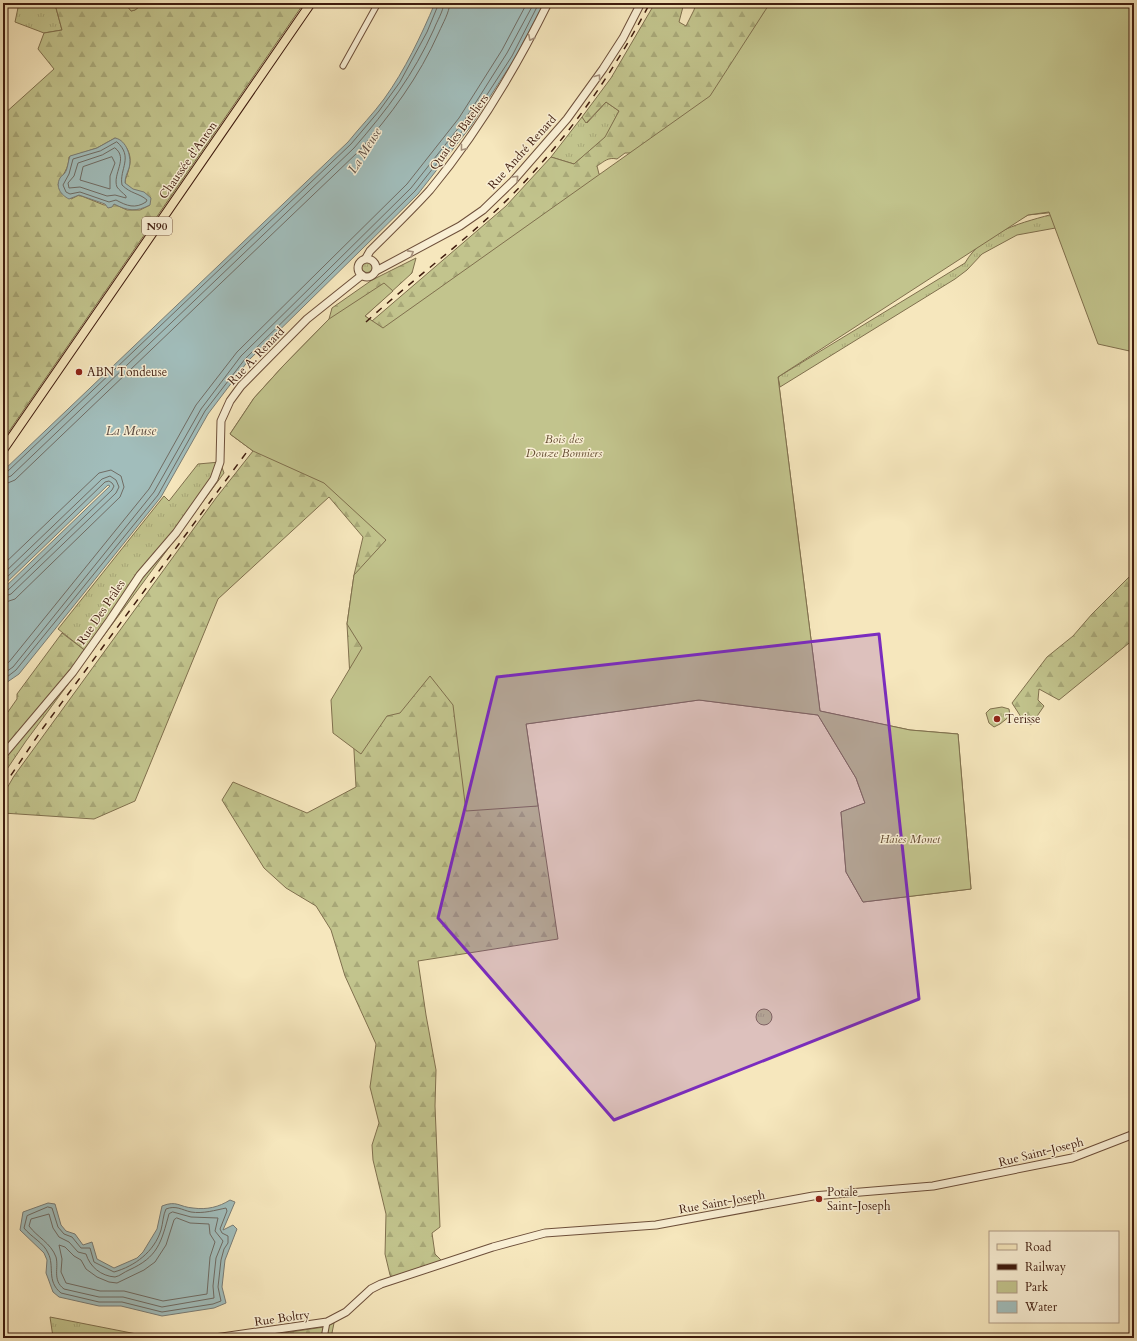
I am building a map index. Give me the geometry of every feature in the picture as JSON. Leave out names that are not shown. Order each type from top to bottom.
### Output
[{"type":"main road","name":"Chaussée d'Anton","points":[[3,450],[311,3]]},
{"type":"street","points":[[343,66],[378,3]]},
{"type":"street","name":"Quai des Bateliers","points":[[366,258],[370,250],[429,191],[465,146],[519,61],[548,3]]},
{"type":"street","name":"Rue André Renard","points":[[376,271],[460,226],[483,210],[513,181],[541,151],[576,107],[623,38],[641,3]]},
{"type":"street","points":[[366,258],[375,262],[376,271],[373,276],[362,276],[359,272],[359,264],[366,258]]},
{"type":"street","name":"Rue A. Renard","points":[[214,479],[220,462],[221,421],[241,386],[307,319],[362,276]]},
{"type":"street","name":"Rue Des Prâles","points":[[3,755],[73,672],[140,574],[176,532],[214,479]]},
{"type":"street","name":"Rue Saint-Joseph","points":[[327,1322],[346,1312],[371,1289],[381,1284],[516,1239],[545,1233],[656,1225],[813,1196],[933,1186],[1072,1158],[1134,1134]]},
{"type":"street","points":[[324,1338],[327,1322]]},
{"type":"street","name":"Rue Boltry","points":[[215,1338],[327,1322]]},
{"type":"highlighted area","points":[[879,634],[919,999],[614,1120],[438,918],[497,677]]},
{"type":"green space","points":[[19,3],[58,3],[56,8],[62,30],[44,33],[15,22]]},
{"type":"green space","points":[[58,3],[125,3],[131,11],[135,10],[144,3],[304,3],[3,440],[3,115],[54,69],[38,49],[44,33],[62,30],[56,8]],"holes":[[[115,138],[125,146],[128,150],[130,158],[129,170],[125,179],[125,184],[150,205],[140,210],[127,210],[114,204],[104,205],[79,195],[71,199],[58,185],[67,168],[69,157],[97,148]]]},
{"type":"green space","points":[[125,3],[144,3],[135,10],[131,11]]},
{"type":"green space","name":"Bois des Douze Bonniers","points":[[655,3],[684,3],[679,22],[686,26],[696,3],[1134,3],[1057,212],[1028,215],[936,263],[778,377],[820,711],[910,730],[958,734],[971,889],[863,902],[846,872],[841,812],[865,803],[856,778],[818,715],[699,700],[526,724],[558,939],[418,961],[436,1070],[435,1106],[440,1227],[432,1233],[435,1254],[444,1263],[393,1280],[390,1275],[385,1254],[386,1214],[373,1160],[372,1145],[379,1123],[370,1087],[376,1044],[345,976],[331,930],[316,906],[286,888],[264,868],[222,800],[233,782],[307,813],[356,787],[347,624],[354,575],[363,537],[329,497],[218,599],[135,801],[94,819],[3,813],[3,795],[14,776],[216,498],[253,451],[230,434],[254,398],[329,319],[332,308],[372,280],[416,258],[412,273],[365,316],[372,321],[506,206],[551,157],[574,164],[605,137],[619,111],[606,102],[586,123],[582,117],[611,78]],"holes":[[[625,153],[630,153],[603,176],[599,174],[597,166],[607,160],[617,159]]]},
{"type":"green space","name":"Bois des Douze Bonniers","points":[[770,3],[1134,3],[1134,352],[1098,344],[1049,212],[1028,215],[778,377],[820,711],[910,730],[958,734],[971,889],[863,902],[846,872],[841,812],[865,803],[856,778],[818,715],[699,700],[526,724],[538,806],[466,811],[453,705],[430,676],[400,713],[387,716],[361,754],[333,733],[331,700],[362,648],[347,624],[354,575],[386,540],[324,483],[253,451],[230,434],[254,398],[329,319],[384,283],[393,291],[365,316],[383,328],[710,96]]},
{"type":"green space","points":[[606,102],[619,111],[606,137],[574,164],[551,157],[582,117],[587,123]]},
{"type":"green space","points":[[1057,213],[1061,227],[1017,235],[982,254],[967,270],[955,279],[780,387],[778,377],[965,263],[982,243],[993,235],[1018,224]]},
{"type":"green space","points":[[365,262],[369,262],[371,263],[371,271],[365,272],[362,269],[362,265]]},
{"type":"green space","points":[[220,462],[224,473],[26,741],[3,775],[3,764],[8,758],[5,752],[87,652],[58,629],[164,496],[169,501],[198,464]]},
{"type":"green space","points":[[1134,572],[1134,639],[1059,700],[1039,689],[1038,700],[1044,706],[1031,725],[1021,717],[1012,703],[1047,657],[1073,636],[1092,614]]},
{"type":"green space","points":[[62,633],[87,652],[5,752],[8,758],[3,763],[3,719],[17,699],[17,694]]},
{"type":"green space","name":"Terisse","points":[[1002,707],[1009,709],[1010,716],[994,727],[989,723],[986,713],[990,709]]},
{"type":"green space","points":[[764,1009],[771,1014],[772,1017],[767,1024],[764,1025],[757,1020],[756,1017],[761,1010]]},
{"type":"green space","points":[[50,1317],[157,1338],[53,1337]]},
{"type":"green space","points":[[334,1323],[331,1338],[326,1338],[328,1325]]},
{"type":"green space","points":[[324,1327],[322,1338],[249,1338]]},
{"type":"water","name":"La Meuse","points":[[435,3],[544,3],[515,58],[471,126],[418,194],[248,361],[208,414],[161,497],[19,674],[3,685],[3,589],[110,486],[108,485],[3,586],[3,471],[348,142],[380,105],[392,88],[406,65]]},
{"type":"water","points":[[115,138],[123,142],[128,150],[130,159],[125,183],[133,189],[144,192],[151,198],[150,205],[136,210],[124,208],[114,204],[112,207],[108,208],[105,204],[79,195],[69,199],[64,195],[58,185],[61,177],[66,171],[70,156],[97,148]]},
{"type":"water","points":[[230,1200],[235,1202],[223,1230],[233,1225],[237,1229],[225,1260],[222,1287],[226,1303],[214,1308],[162,1316],[121,1306],[99,1306],[59,1297],[53,1292],[46,1273],[47,1260],[44,1253],[20,1230],[23,1212],[48,1203],[55,1204],[61,1225],[66,1231],[75,1234],[83,1245],[92,1242],[97,1259],[114,1268],[137,1258],[143,1252],[157,1229],[162,1206],[167,1204],[175,1204],[198,1209],[217,1206]]},
{"type":"railway","points":[[366,322],[491,215],[529,177],[568,130],[604,81],[650,3]]},
{"type":"railway","points":[[3,787],[43,728],[249,449]]},
{"type":"place","name":"ABN Tondeuse","points":[[79,372]]},
{"type":"place","name":"Terisse","points":[[997,719]]},
{"type":"place","name":"Potale Saint-Joseph","points":[[819,1199]]},
{"type":"park label","name":"Haies Monet","points":[[910,839]]}]
